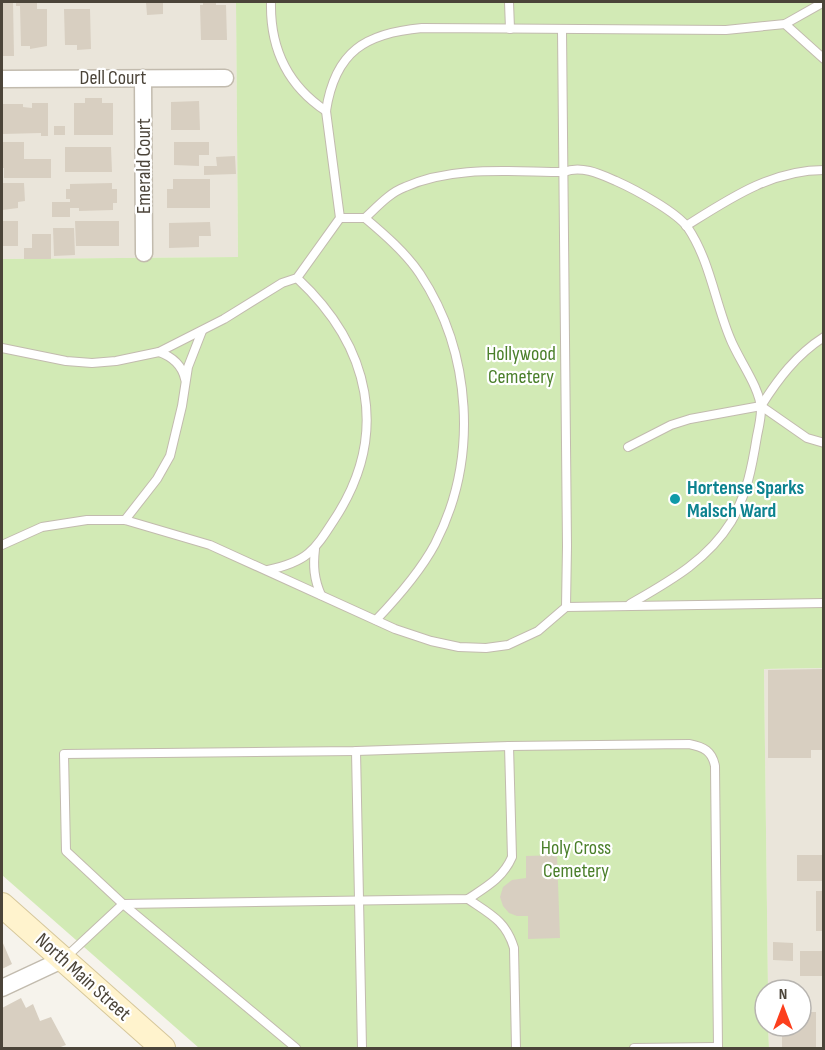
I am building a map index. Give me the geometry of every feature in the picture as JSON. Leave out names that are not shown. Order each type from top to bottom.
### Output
[{"type":"main road","name":"North Main Street","points":[[2,905],[163,1048]]},
{"type":"street","name":"Emerald Court","points":[[143,78],[144,253]]},
{"type":"street","name":"Dell Court","points":[[2,79],[225,78]]},
{"type":"street","points":[[2,987],[64,959]]},
{"type":"lane","points":[[271,2],[272,29],[285,68],[306,94],[326,111]]},
{"type":"lane","points":[[509,2],[510,29]]},
{"type":"lane","points":[[2,348],[66,361],[92,363],[116,362],[159,352],[202,331],[282,283],[297,278],[340,218],[326,111],[338,71],[357,48],[370,39],[400,30],[422,28],[726,30],[786,24],[824,2]]},
{"type":"lane","points":[[786,24],[824,59]]},
{"type":"lane","points":[[562,30],[566,607]]},
{"type":"lane","points":[[340,218],[365,218],[389,196],[404,187],[431,178],[486,172],[564,172],[582,169],[610,179],[643,195],[686,226],[701,253],[730,338],[753,384],[761,406],[807,438],[824,443]]},
{"type":"lane","points":[[686,226],[742,192],[771,178],[824,170]]},
{"type":"lane","points":[[365,218],[418,271],[440,307],[458,363],[464,415],[462,465],[446,517],[421,567],[376,620]]},
{"type":"lane","points":[[268,570],[305,557],[315,549],[339,512],[363,458],[367,412],[357,365],[336,323],[297,278]]},
{"type":"lane","points":[[125,520],[157,479],[170,456],[182,406],[185,380],[202,331]]},
{"type":"lane","points":[[629,605],[683,573],[704,555],[731,523],[748,486],[754,462],[761,406],[775,383],[793,362],[824,337]]},
{"type":"lane","points":[[159,352],[169,355],[180,366],[185,380]]},
{"type":"lane","points":[[628,447],[671,425],[690,419],[761,406]]},
{"type":"lane","points":[[2,545],[42,527],[87,520],[125,520],[210,544],[376,620],[431,641],[459,647],[486,648],[508,645],[538,631],[566,607],[824,603]]},
{"type":"lane","points":[[315,549],[315,582],[321,595]]},
{"type":"lane","points":[[296,1048],[123,904],[66,851],[64,754],[356,751],[510,746],[689,744],[701,746],[709,751],[715,766],[718,1048],[634,1048]]},
{"type":"lane","points":[[64,959],[123,904],[468,899],[498,878],[507,869],[512,857],[510,746]]},
{"type":"lane","points":[[356,751],[362,1048]]},
{"type":"lane","points":[[468,899],[498,920],[510,936],[514,948],[516,1048]]},
{"type":"shaded area","points":[[2,2],[236,2],[238,257],[2,259]]},
{"type":"shaded area","points":[[823,668],[823,1048],[769,1048],[769,1038],[813,1038],[813,978],[768,978],[764,669]]},
{"type":"green space","name":"Hollywood Cemetery","points":[[236,2],[823,2],[823,668],[764,669],[768,978],[753,978],[753,1038],[769,1038],[769,1048],[199,1048],[2,875],[2,259],[238,257]]},
{"type":"building","points":[[2,2],[13,2],[14,56],[2,56]]},
{"type":"building","points":[[16,2],[37,2],[37,9],[47,9],[47,46],[30,49],[30,46],[21,46],[20,6],[16,6]]},
{"type":"building","points":[[146,2],[163,2],[163,14],[147,15]]},
{"type":"building","points":[[203,2],[226,5],[227,40],[201,40],[200,5],[203,5]]},
{"type":"building","points":[[64,9],[90,9],[91,49],[77,50],[77,45],[65,45]]},
{"type":"building","points":[[85,98],[102,98],[102,103],[113,103],[113,135],[74,135],[74,103],[85,103]]},
{"type":"building","points":[[199,101],[200,130],[171,130],[171,102]]},
{"type":"building","points":[[32,103],[48,103],[48,136],[41,136],[41,133],[2,134],[2,104],[23,104],[23,107],[32,108]]},
{"type":"building","points":[[54,126],[65,126],[65,135],[54,135]]},
{"type":"building","points":[[2,142],[24,142],[24,159],[51,159],[51,178],[4,178]]},
{"type":"building","points":[[174,142],[209,142],[209,155],[199,155],[199,166],[174,165]]},
{"type":"building","points":[[65,147],[111,147],[112,172],[65,172]]},
{"type":"building","points":[[235,156],[236,174],[204,175],[204,166],[217,166],[216,157]]},
{"type":"building","points":[[173,179],[210,179],[210,208],[167,208],[167,189],[173,189]]},
{"type":"building","points":[[2,183],[24,183],[25,201],[18,202],[18,208],[2,210]]},
{"type":"building","points":[[112,183],[112,189],[117,189],[117,203],[113,203],[113,210],[79,211],[79,208],[70,208],[70,217],[52,217],[52,202],[70,202],[70,199],[66,199],[66,189],[70,189],[70,184]]},
{"type":"building","points":[[2,221],[18,221],[18,246],[2,246]]},
{"type":"building","points":[[75,221],[119,221],[119,246],[76,246]]},
{"type":"building","points":[[210,222],[211,236],[199,236],[199,247],[169,248],[169,223]]},
{"type":"building","points":[[53,228],[74,228],[75,255],[54,256]]},
{"type":"building","points":[[32,234],[51,234],[51,259],[24,259],[24,248],[32,248]]},
{"type":"building","points":[[824,669],[824,750],[811,750],[811,758],[768,758],[768,670]]},
{"type":"building","points":[[557,855],[560,938],[528,939],[528,916],[509,913],[500,897],[503,887],[512,880],[526,878],[526,856]]},
{"type":"building","points":[[797,855],[824,855],[824,881],[797,881]]},
{"type":"building","points":[[816,891],[824,891],[824,931],[816,931]]},
{"type":"building","points":[[2,941],[12,964],[2,969]]},
{"type":"building","points":[[773,942],[793,943],[793,961],[773,960]]},
{"type":"building","points":[[800,951],[824,951],[824,976],[800,976]]},
{"type":"building","points":[[21,998],[26,1008],[33,1004],[40,1021],[51,1017],[66,1045],[58,1048],[2,1048],[2,1008]]},
{"type":"building","points":[[813,1012],[816,1012],[816,1047],[782,1047],[782,1038],[813,1038]]},
{"type":"place","name":"Hortense Sparks Malsch Ward","points":[[675,499]]},
{"type":"park label","name":"Holy Cross Cemetery","points":[[576,860]]}]
